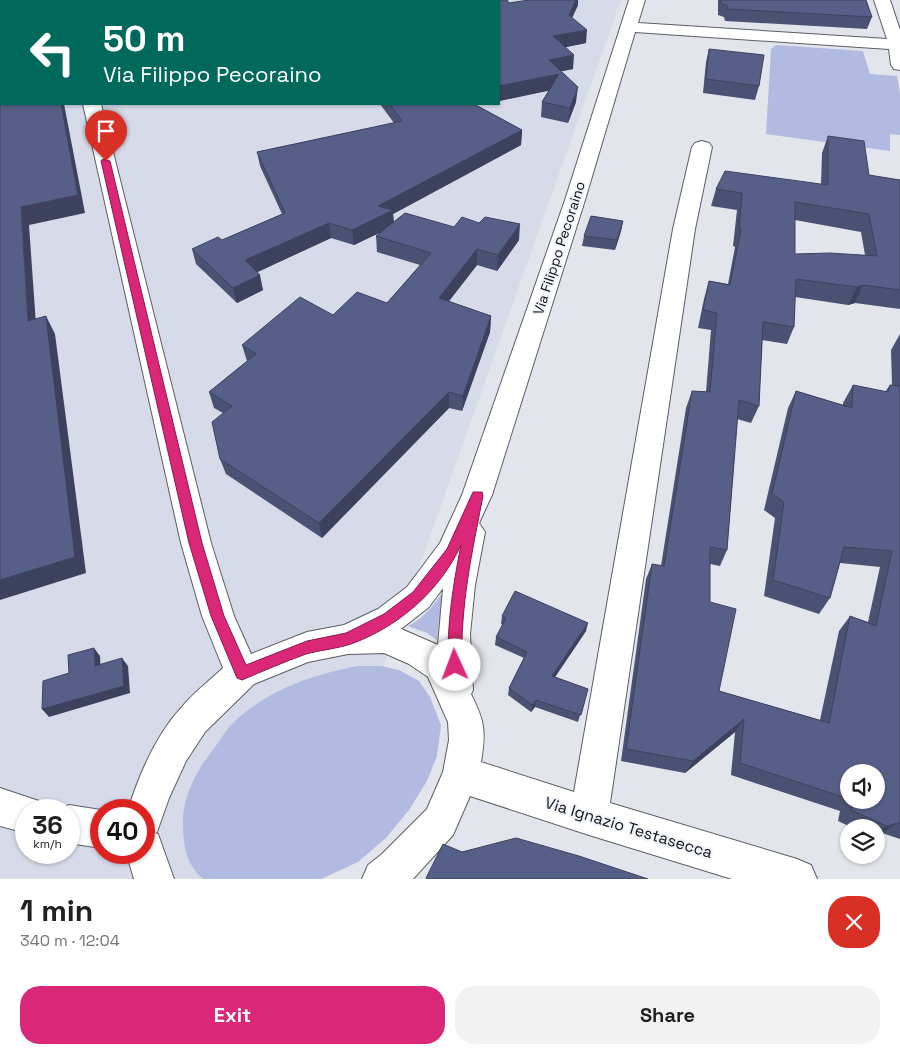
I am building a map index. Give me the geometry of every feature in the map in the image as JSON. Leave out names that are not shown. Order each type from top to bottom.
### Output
[{"type":"street","name":"Via Filippo Pecoraino","points":[[348,639],[389,619],[418,597],[451,552],[477,496],[576,200],[637,0]]},
{"type":"street","points":[[882,0],[898,45],[900,65]]},
{"type":"street","points":[[629,27],[898,45]]},
{"type":"street","points":[[92,105],[196,543],[218,616],[242,673]]},
{"type":"street","points":[[589,816],[684,229],[702,148]]},
{"type":"street","name":"Via Filippo Pecoraino","points":[[456,697],[454,634],[459,585],[477,496]]},
{"type":"street","points":[[150,799],[173,748],[193,720],[242,673],[307,648],[348,639],[386,638],[420,652],[440,666],[466,721],[467,740],[461,774],[440,822],[390,875]]},
{"type":"street","name":"Via Ignazio Testasecca","points":[[461,774],[589,816],[797,879]]},
{"type":"street","points":[[0,807],[15,811]]},
{"type":"street","points":[[149,864],[154,879]]},
{"type":"shaded area","points":[[500,0],[621,0],[308,879],[0,879],[0,105],[500,105]]},
{"type":"shaded area","points":[[776,45],[863,51],[870,74],[897,76],[900,93],[900,135],[890,134],[890,151],[766,134],[771,49]]},
{"type":"shaded area","points":[[450,582],[439,620],[437,640],[427,633],[408,626],[426,613]]},
{"type":"shaded area","points":[[357,666],[381,666],[399,670],[419,681],[430,697],[441,725],[437,756],[427,781],[409,810],[386,838],[358,862],[321,879],[203,879],[193,868],[187,856],[184,842],[183,817],[190,787],[206,759],[233,723],[260,701],[307,679]]},
{"type":"building","points":[[500,0],[507,0],[509,3],[529,0],[576,0],[569,15],[587,30],[553,36],[574,55],[549,60],[578,87],[570,108],[542,102],[559,74],[500,86]]},
{"type":"building","points":[[721,0],[866,0],[872,17],[728,9],[727,5],[721,4]]},
{"type":"building","points":[[709,49],[764,55],[759,86],[706,79]]},
{"type":"building","points":[[0,105],[61,105],[78,195],[21,207],[28,321],[46,316],[75,557],[0,580]]},
{"type":"building","points":[[391,105],[476,105],[522,130],[378,206],[393,210],[352,230],[329,223],[245,260],[260,275],[233,288],[192,249],[218,237],[222,240],[285,213],[257,152],[402,121]]},
{"type":"building","points":[[828,136],[864,141],[869,175],[900,180],[900,290],[863,285],[857,287],[796,279],[794,327],[763,322],[759,406],[739,400],[727,550],[710,547],[710,602],[736,609],[719,691],[829,723],[850,616],[876,626],[892,551],[844,547],[830,598],[773,580],[784,502],[772,494],[796,391],[852,408],[853,385],[888,392],[890,385],[900,386],[900,824],[887,826],[885,825],[885,819],[871,819],[851,810],[885,809],[885,764],[840,764],[840,796],[740,763],[744,719],[693,761],[626,749],[652,564],[664,566],[692,391],[710,392],[717,313],[703,310],[709,281],[730,285],[741,229],[739,229],[742,193],[716,189],[725,171],[828,185]],"holes":[[[795,202],[869,214],[877,256],[830,253],[795,254]]]},
{"type":"building","points":[[405,213],[454,227],[462,217],[479,223],[485,217],[520,224],[498,255],[477,249],[439,298],[491,316],[463,396],[449,392],[319,523],[220,459],[212,422],[232,406],[209,392],[256,354],[242,345],[300,297],[333,315],[357,292],[387,303],[431,253],[376,236]]},
{"type":"building","points":[[591,216],[623,221],[617,240],[584,236]]},
{"type":"building","points":[[515,591],[588,623],[552,676],[588,689],[581,715],[536,700],[532,705],[509,688],[527,652],[496,637],[506,618],[502,616]]},
{"type":"building","points":[[94,648],[95,666],[122,658],[124,686],[42,709],[43,681],[69,673],[68,655]]},
{"type":"building","points":[[516,838],[648,879],[426,878],[443,844],[462,852]]},
{"type":"route","points":[[106,161],[196,543],[218,616],[242,673],[307,648],[348,639],[389,619],[418,597],[451,552],[477,496],[459,585],[454,634],[455,665]]}]
